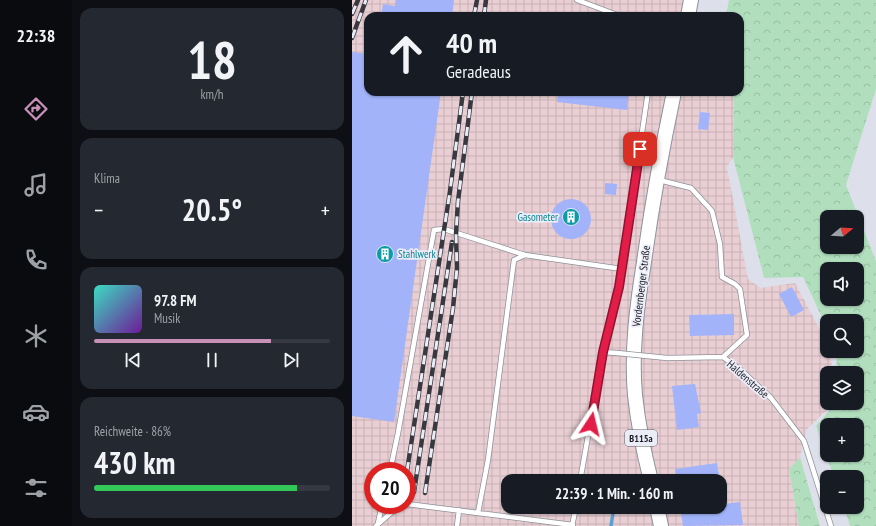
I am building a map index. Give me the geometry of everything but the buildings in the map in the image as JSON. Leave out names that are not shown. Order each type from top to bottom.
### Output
[{"type":"main road","points":[[689,12],[691,0]]},
{"type":"main road","name":"Vordernberger Straße","points":[[649,474],[641,441],[635,394],[635,335],[637,302],[655,179],[673,96]]},
{"type":"main road","points":[[659,514],[662,526]]},
{"type":"lane","points":[[577,0],[609,12]]},
{"type":"lane","points":[[581,474],[603,352],[622,269],[647,96]]},
{"type":"lane","name":"Haldenstraße","points":[[655,179],[691,188],[712,211],[720,244],[722,277],[735,284],[740,289],[747,335],[723,357],[742,371],[771,398],[804,441],[831,526]]},
{"type":"lane","points":[[392,462],[434,230],[444,229],[525,254],[622,269]]},
{"type":"lane","points":[[478,513],[488,460],[514,260],[525,254]]},
{"type":"lane","points":[[603,352],[667,358],[723,357]]},
{"type":"lane","points":[[416,505],[572,525],[574,514]]},
{"type":"lane","points":[[457,526],[459,510]]},
{"type":"lane","points":[[377,525],[380,514]]},
{"type":"lane","points":[[377,525],[390,514]]},
{"type":"shaded area","points":[[352,0],[686,0],[684,12],[364,12],[364,96],[734,96],[733,157],[727,167],[748,279],[761,288],[795,283],[820,330],[820,358],[831,358],[832,366],[820,366],[820,410],[827,410],[807,429],[800,457],[789,469],[799,526],[352,526]]},
{"type":"green space","points":[[729,0],[876,0],[876,89],[846,185],[856,210],[820,210],[820,254],[864,254],[864,231],[876,261],[876,526],[850,526],[846,514],[864,514],[864,470],[832,470],[829,462],[864,462],[864,418],[823,418],[830,410],[864,410],[864,366],[836,366],[837,358],[864,358],[864,314],[820,314],[803,277],[764,278],[733,157],[734,96],[744,96],[744,12],[727,12]]},
{"type":"green space","points":[[820,421],[820,437],[816,426]]},
{"type":"green space","points":[[800,457],[820,526],[799,526],[789,469]]},
{"type":"waterway","points":[[611,526],[613,514]]},
{"type":"railway","points":[[352,14],[358,0]]},
{"type":"railway","points":[[352,38],[366,0]]},
{"type":"railway","points":[[475,12],[477,0]]},
{"type":"railway","points":[[484,12],[486,0]]},
{"type":"railway","points":[[408,462],[450,191],[462,96]]},
{"type":"railway","points":[[425,493],[453,308],[457,268],[456,234],[458,201],[471,96]]},
{"type":"railway","points":[[416,479],[452,242]]},
{"type":"place","name":"Gasometer","points":[[571,217]]},
{"type":"place","name":"Stahlwerk","points":[[385,254]]},
{"type":"route","points":[[591,424],[603,352],[619,287],[640,149]]}]
